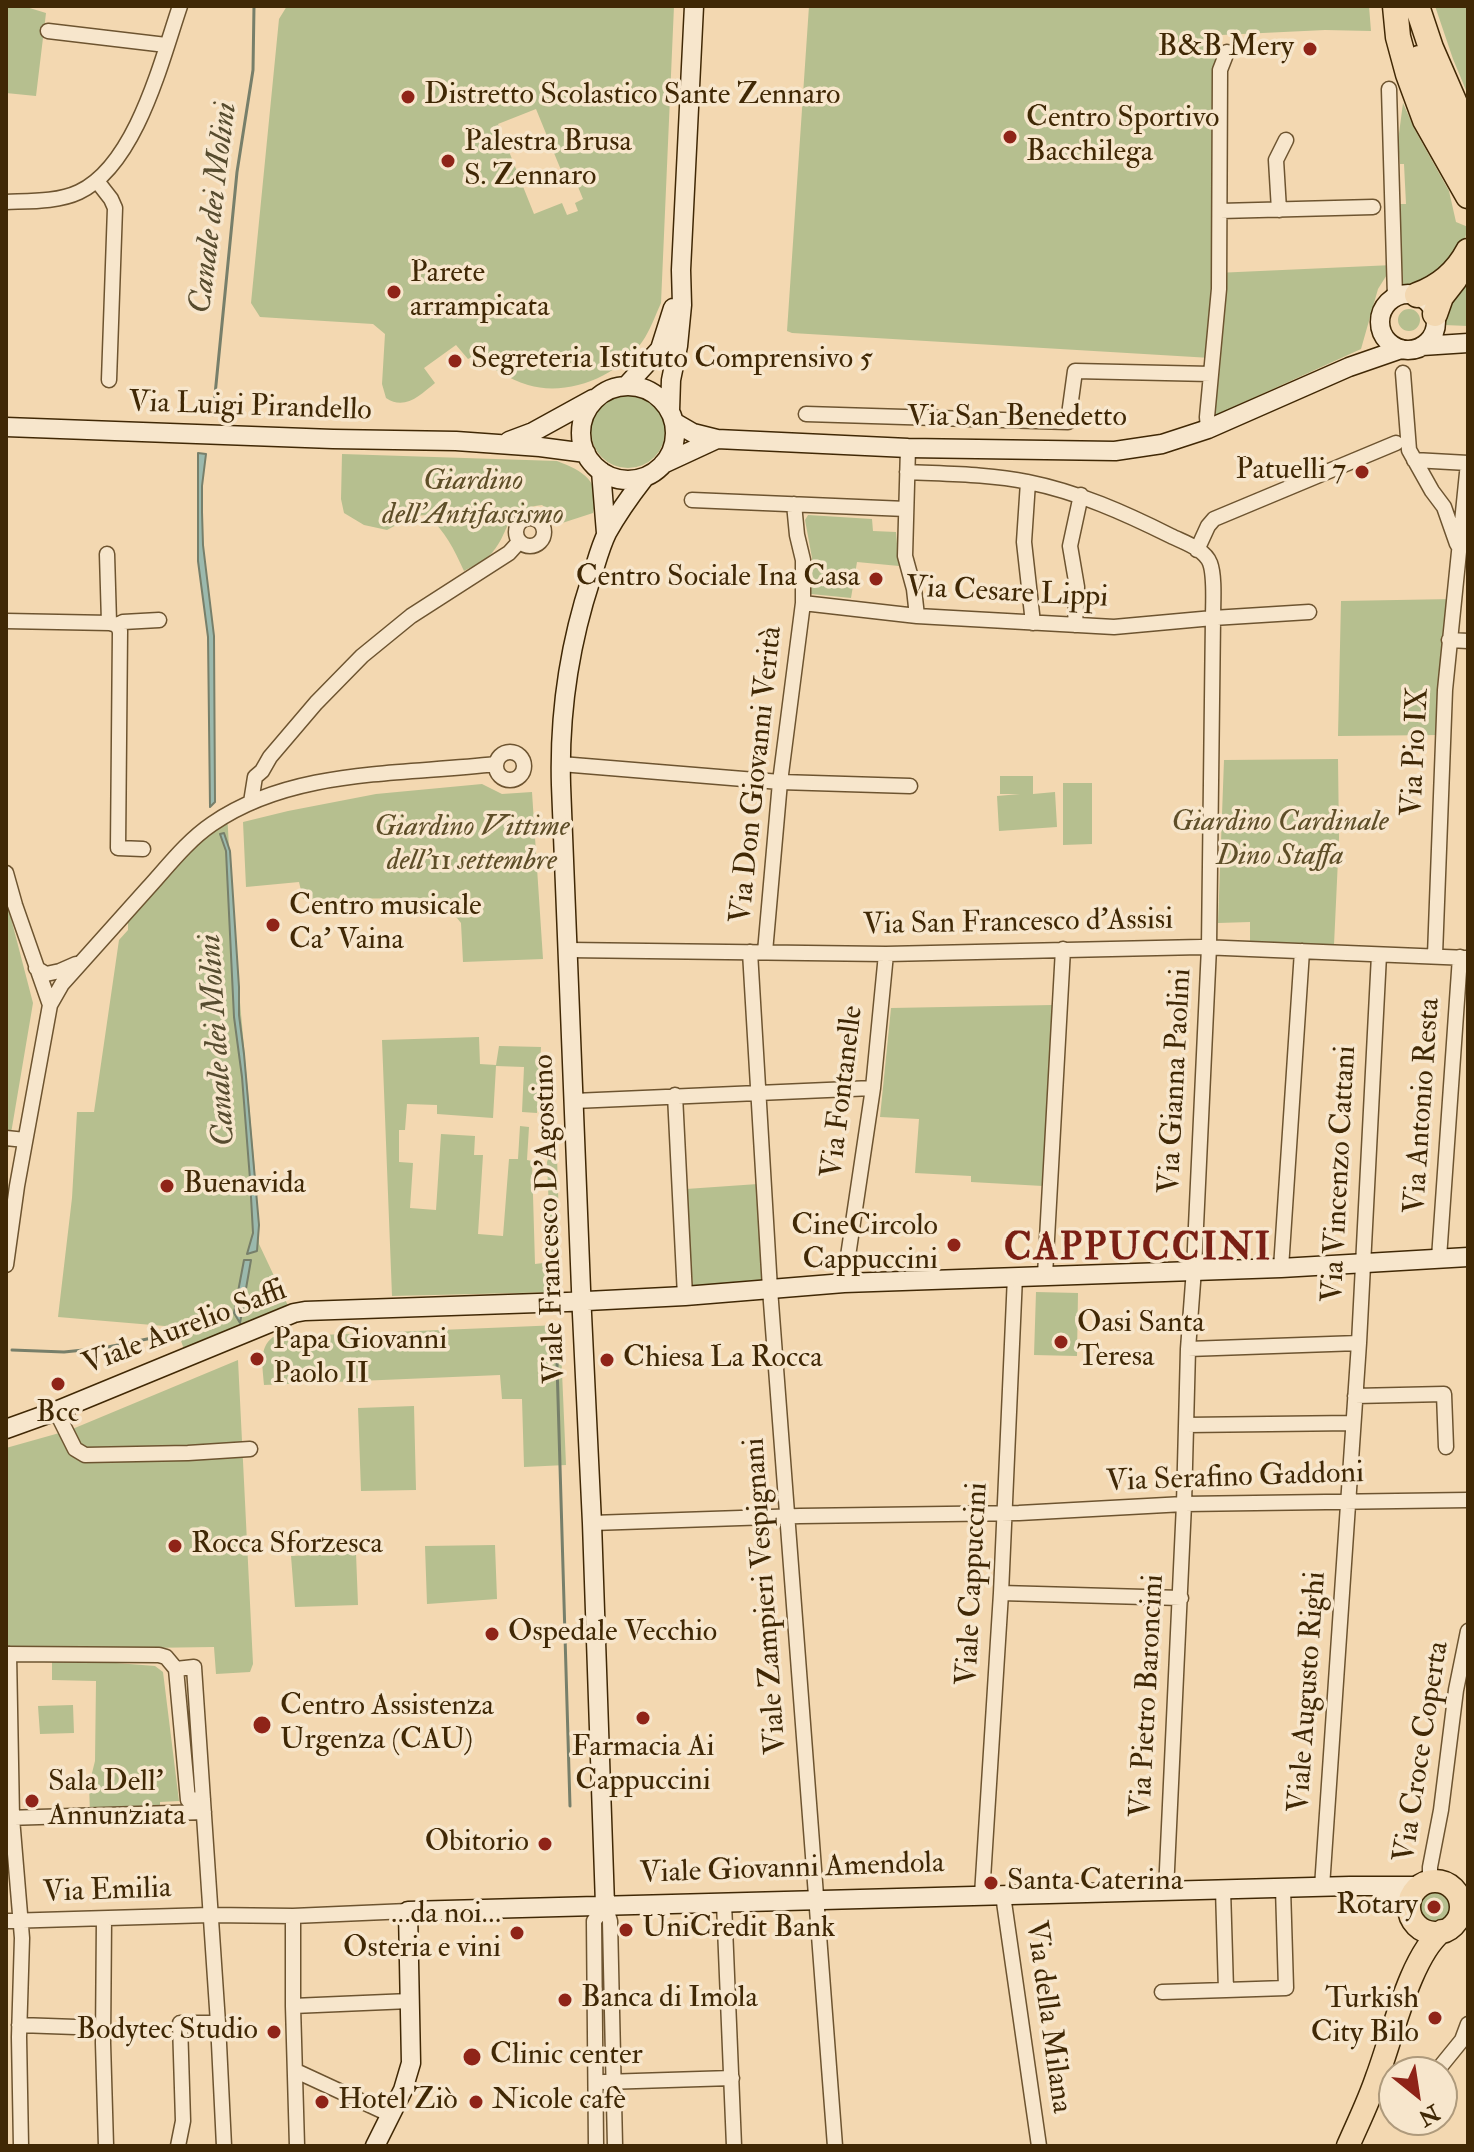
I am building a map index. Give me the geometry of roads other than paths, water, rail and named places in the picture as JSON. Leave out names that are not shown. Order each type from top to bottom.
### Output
[{"type":"highway","points":[[1398,6],[1450,132],[1468,162]]},
{"type":"highway","points":[[1398,6],[1398,37],[1408,74],[1425,120],[1468,196]]},
{"type":"highway","points":[[1417,6],[1431,48],[1468,128]]},
{"type":"highway","points":[[1406,296],[1431,290],[1461,264],[1468,251]]},
{"type":"highway","points":[[1436,320],[1441,297],[1468,267]]},
{"type":"main road","points":[[1392,2056],[1411,1981],[1416,1937],[1411,1915],[1412,1892],[1441,1884],[1457,1894],[1464,1910],[1454,1925],[1442,1931],[1427,1947],[1411,1981]]},
{"type":"main road","points":[[1411,1915],[1423,1930],[1442,1931]]},
{"type":"main road","points":[[1348,2146],[1378,2096]]},
{"type":"street","points":[[6,202],[67,196],[97,181],[113,163],[133,132],[180,6]]},
{"type":"street","points":[[663,464],[674,444],[669,347],[682,305],[681,270],[694,6]]},
{"type":"street","points":[[48,31],[166,45]]},
{"type":"street","points":[[1208,429],[1219,289],[1220,70],[1227,52]]},
{"type":"street","name":"Via San Benedetto","points":[[1349,367],[1377,340],[1383,309],[1406,296],[1389,89]]},
{"type":"street","points":[[1279,210],[1276,160],[1286,140]]},
{"type":"street","points":[[97,181],[115,208],[109,380]]},
{"type":"street","points":[[1220,211],[1373,207]]},
{"type":"street","points":[[1406,296],[1428,302],[1442,334],[1468,336]]},
{"type":"street","points":[[1422,346],[1433,334],[1436,320]]},
{"type":"street","points":[[1381,326],[1387,340],[1401,349]]},
{"type":"street","name":"Via San Benedetto","points":[[672,417],[693,433],[717,439],[908,448],[1115,451],[1162,444],[1208,429],[1349,367],[1401,349],[1468,343]]},
{"type":"street","points":[[626,386],[669,347]]},
{"type":"street","points":[[806,414],[1068,422],[1075,371],[1211,374]]},
{"type":"street","name":"Via Pio IX","points":[[1403,373],[1409,450],[1444,507],[1460,552]]},
{"type":"street","points":[[645,477],[622,479],[601,471],[592,463],[582,443],[582,422],[599,396],[626,386],[647,389],[664,402],[672,417]]},
{"type":"street","name":"Via Luigi Pirandello","points":[[493,443],[515,440],[599,396]]},
{"type":"street","name":"Via Luigi Pirandello","points":[[6,427],[493,443],[586,453]]},
{"type":"street","name":"Via San Benedetto","points":[[663,464],[717,439]]},
{"type":"street","points":[[907,472],[999,477],[1081,495],[1197,550],[1214,519],[1396,443]]},
{"type":"street","points":[[908,448],[905,556],[917,616]]},
{"type":"street","name":"Via Pio IX","points":[[1414,460],[1468,463],[1449,640],[1435,955]]},
{"type":"street","name":"Viale Francesco D'Agostino","points":[[605,1905],[561,764],[566,683],[573,646],[582,607],[606,535],[645,477],[663,464]]},
{"type":"street","name":"Viale Francesco D'Agostino","points":[[601,471],[606,535]]},
{"type":"street","points":[[1028,482],[1024,542],[1033,623]]},
{"type":"street","points":[[1075,625],[1077,587],[1070,546],[1081,495]]},
{"type":"street","points":[[692,500],[906,509]]},
{"type":"street","points":[[794,504],[803,560],[803,603]]},
{"type":"street","points":[[251,802],[255,777],[270,757],[362,656],[411,616],[509,553],[519,542]]},
{"type":"street","name":"Via Gianna Paolini","points":[[1184,1504],[1188,1349],[1209,947],[1213,618],[1210,563],[1197,550]]},
{"type":"street","points":[[107,554],[113,624],[120,631],[118,848],[143,849]]},
{"type":"street","name":"Via Cesare Lippi","points":[[803,603],[917,616],[1114,627],[1309,612]]},
{"type":"street","name":"Via Don Giovanni Verità","points":[[759,1091],[757,952],[803,603]]},
{"type":"street","points":[[6,621],[113,624],[159,620]]},
{"type":"street","points":[[1449,640],[1468,641]]},
{"type":"street","points":[[6,1265],[50,1005],[62,984],[184,847],[211,825],[265,796],[383,772],[495,764]]},
{"type":"street","points":[[561,764],[780,782],[910,786]]},
{"type":"street","points":[[262,771],[265,796]]},
{"type":"street","points":[[6,873],[50,1005]]},
{"type":"street","name":"Via San Francesco d'Assisi","points":[[568,950],[886,954],[1209,947],[1464,958]]},
{"type":"street","points":[[1045,1275],[1063,949]]},
{"type":"street","points":[[1281,1268],[1302,951]]},
{"type":"street","name":"Via Fontanelle","points":[[844,1283],[873,1088],[886,954]]},
{"type":"street","name":"Via Vincenzo Cattani","points":[[1349,1500],[1379,955]]},
{"type":"street","name":"Via Antonio Resta","points":[[1439,1258],[1464,958]]},
{"type":"street","points":[[36,968],[46,974],[84,960]]},
{"type":"street","points":[[574,1101],[873,1088]]},
{"type":"street","name":"Viale Zampieri Vespignani","points":[[759,1091],[770,1289],[835,2146]]},
{"type":"street","points":[[675,1095],[685,1296]]},
{"type":"street","points":[[6,1138],[25,1140]]},
{"type":"street","name":"Viale Aurelio Saffi","points":[[6,1429],[294,1313],[318,1310],[581,1301],[844,1283],[1281,1268],[1468,1257]]},
{"type":"street","name":"Viale Cappuccini","points":[[982,1895],[1001,1593],[1015,1276]]},
{"type":"street","points":[[1188,1349],[1359,1343]]},
{"type":"street","points":[[1355,1396],[1444,1394],[1446,1447]]},
{"type":"street","points":[[56,1411],[75,1449],[85,1455],[250,1449]]},
{"type":"street","points":[[1186,1425],[1353,1423]]},
{"type":"street","name":"Viale Augusto Righi","points":[[1322,1887],[1349,1500]]},
{"type":"street","name":"Via Serafino Gaddoni","points":[[592,1523],[1004,1513],[1184,1504],[1468,1500]]},
{"type":"street","name":"Via Pietro Baroncini","points":[[1166,1891],[1184,1504]]},
{"type":"street","points":[[1001,1593],[1181,1598]]},
{"type":"street","name":"Via Croce Coperta","points":[[1441,1884],[1430,1867],[1441,1810],[1456,1690],[1468,1631]]},
{"type":"street","points":[[21,2146],[13,2119],[14,1921],[7,1654],[166,1657],[176,1669],[188,1800],[204,1806]]},
{"type":"street","points":[[9,1818],[204,1806]]},
{"type":"street","points":[[204,1806],[224,2146]]},
{"type":"street","name":"Viale Giovanni Amendola","points":[[210,1915],[293,1916],[1441,1884]]},
{"type":"street","points":[[1377,1887],[1389,1892],[1411,1915]]},
{"type":"street","points":[[1162,1992],[1286,1988],[1283,1888]]},
{"type":"street","points":[[1223,1889],[1226,1990]]},
{"type":"street","name":"Via della Milana","points":[[1003,1895],[1039,2146]]},
{"type":"street","points":[[724,1903],[734,2146]]},
{"type":"street","points":[[605,1905],[610,1921],[615,2146]]},
{"type":"street","points":[[596,2146],[594,1921],[605,1905]]},
{"type":"street","points":[[375,2146],[403,2090],[411,2063],[408,1911]]},
{"type":"street","name":"Via Emilia","points":[[14,1921],[210,1915]]},
{"type":"street","points":[[293,1916],[297,2146]]},
{"type":"street","points":[[104,1919],[106,2146]]},
{"type":"street","points":[[293,2006],[410,2001]]},
{"type":"street","points":[[178,2146],[183,2121],[180,2023],[218,2023]]},
{"type":"street","points":[[1449,2056],[1462,2040],[1468,2024]]},
{"type":"street","points":[[15,2033],[104,2028]]},
{"type":"street","points":[[296,2071],[391,2115]]},
{"type":"street","points":[[596,2082],[732,2078]]},
{"type":"waterway","name":"Canale dei Molini","points":[[213,415],[237,172],[253,70],[254,6]]},
{"type":"waterway","name":"Canale dei Molini","points":[[12,1350],[64,1352],[152,1338]]},
{"type":"waterway","points":[[557,1364],[570,1806]]},
{"type":"place","name":"B&B Mery","points":[[1310,49]]},
{"type":"place","name":"Distretto Scolastico Sante Zennaro","points":[[408,97]]},
{"type":"place","name":"Centro Sportivo Bacchilega","points":[[1010,137]]},
{"type":"place","name":"Palestra Brusa S. Zennaro","points":[[448,161]]},
{"type":"place","name":"Parete arrampicata","points":[[394,292]]},
{"type":"place","name":"Segreteria Istituto Comprensivo 5","points":[[455,361]]},
{"type":"place","name":"Patuelli 7","points":[[1362,472]]},
{"type":"place","name":"Centro Sociale Ina Casa","points":[[876,579]]},
{"type":"place","name":"Centro musicale Ca' Vaina","points":[[273,925]]},
{"type":"place","name":"Buenavida","points":[[167,1186]]},
{"type":"place","name":"CineCircolo Cappuccini","points":[[954,1245]]},
{"type":"place","name":"Oasi Santa Teresa","points":[[1061,1342]]},
{"type":"place","name":"Papa Giovanni Paolo II","points":[[257,1359]]},
{"type":"place","name":"Chiesa La Rocca","points":[[607,1360]]},
{"type":"place","name":"Bcc","points":[[58,1384]]},
{"type":"place","name":"Rocca Sforzesca","points":[[175,1546]]},
{"type":"place","name":"Ospedale Vecchio","points":[[492,1634]]},
{"type":"place","name":"Farmacia Ai Cappuccini","points":[[643,1718]]},
{"type":"place","name":"Centro Assistenza Urgenza (CAU)","points":[[262,1725]]},
{"type":"place","name":"Sala Dell' Annunziata","points":[[32,1801]]},
{"type":"place","name":"Obitorio","points":[[545,1844]]},
{"type":"place","name":"Santa Caterina","points":[[991,1883]]},
{"type":"place","name":"Rotary","points":[[1434,1907]]},
{"type":"place","name":"UniCredit Bank","points":[[626,1930]]},
{"type":"place","name":"…da noi… Osteria e vini","points":[[517,1933]]},
{"type":"place","name":"Banca di Imola","points":[[565,2000]]},
{"type":"place","name":"Turkish City Bilo","points":[[1435,2018]]},
{"type":"place","name":"Bodytec Studio","points":[[274,2032]]},
{"type":"place","name":"Clinic center","points":[[472,2057]]},
{"type":"place","name":"Hotel Ziò","points":[[322,2102]]},
{"type":"place","name":"Nicole cafè","points":[[476,2102]]},
{"type":"district","name":"CAPPUCCINI","points":[[1138,1251]]},
{"type":"park label","name":"Giardino dell'Antifascismo","points":[[473,500]]},
{"type":"park label","name":"Giardino Cardinale Dino Staffa","points":[[1280,841]]},
{"type":"park label","name":"Giardino Vittime dell'11 settembre","points":[[472,846]]}]
